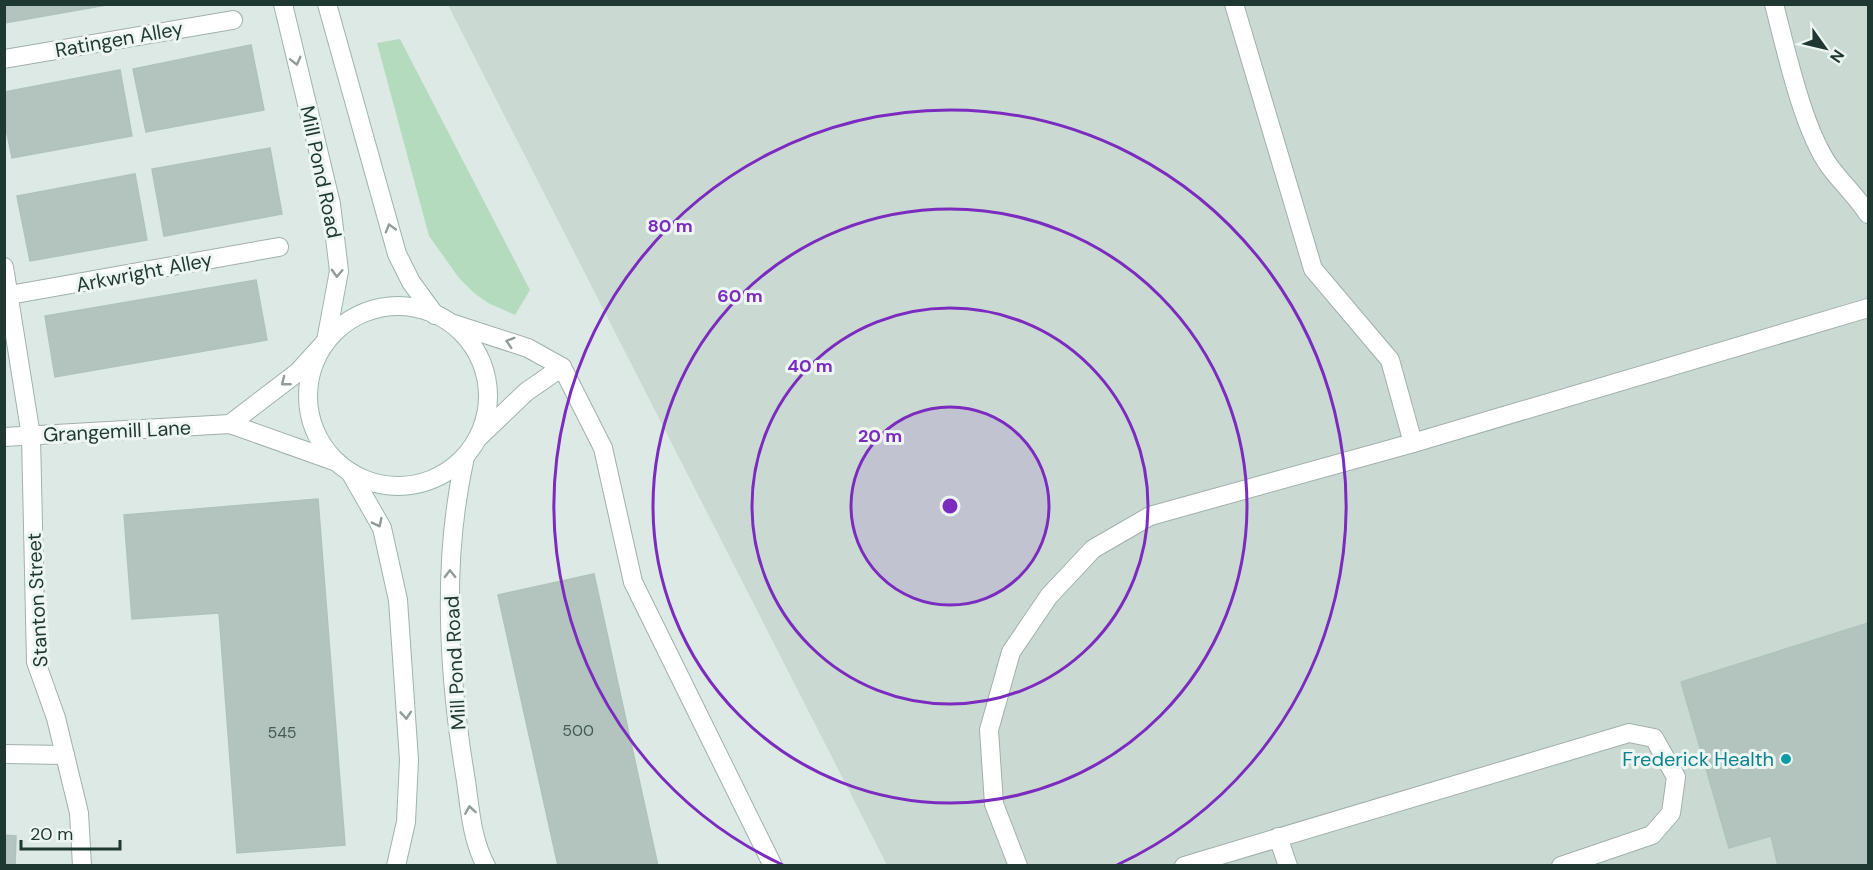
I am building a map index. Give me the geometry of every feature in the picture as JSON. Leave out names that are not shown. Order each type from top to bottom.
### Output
[{"type":"street","name":"Mill Pond Road","points":[[283,4],[331,204],[339,271],[326,341],[314,363],[308,387],[309,412],[317,436],[343,467],[382,528],[398,600],[410,760],[406,822],[396,866]]},
{"type":"street","name":"Mill Pond Road","points":[[327,4],[398,254],[411,282],[436,316]]},
{"type":"street","points":[[1234,4],[1312,269],[1390,360],[1413,442]]},
{"type":"street","points":[[1774,4],[1790,66],[1818,145],[1830,166],[1869,214]]},
{"type":"street","name":"Ratingen Alley","points":[[4,59],[233,20]]},
{"type":"street","name":"Arkwright Alley","points":[[7,297],[279,248]]},
{"type":"street","name":"Stanton Street","points":[[4,267],[31,436],[36,662],[56,718],[79,813],[82,866]]},
{"type":"street","name":"Mill Pond Road","points":[[326,341],[361,313],[380,307],[419,307],[454,324],[472,342],[483,364],[489,388],[488,414],[479,437],[465,457],[445,474],[422,483],[397,486],[373,483],[343,467]]},
{"type":"street","points":[[1018,866],[994,804],[989,730],[1011,652],[1049,596],[1093,549],[1150,516],[1413,442],[1869,308]]},
{"type":"street","points":[[454,324],[528,348],[562,368],[603,448],[633,582],[773,866]]},
{"type":"street","points":[[230,424],[298,372],[326,341]]},
{"type":"street","points":[[479,437],[526,393],[562,368]]},
{"type":"street","points":[[230,424],[343,467]]},
{"type":"street","name":"Grangemill Lane","points":[[4,437],[230,424]]},
{"type":"street","name":"Mill Pond Road","points":[[465,457],[455,500],[450,554],[451,627],[460,745],[477,848],[486,866]]},
{"type":"street","points":[[1184,866],[1629,733],[1654,738],[1676,777],[1671,813],[1652,835],[1561,866]]},
{"type":"street","points":[[4,754],[65,755]]},
{"type":"street","points":[[1278,837],[1288,866]]},
{"type":"shaded area","points":[[448,5],[1868,5],[1868,865],[887,865]]},
{"type":"green space","points":[[400,39],[530,290],[515,315],[488,303],[474,293],[459,278],[429,236],[377,43]]},
{"type":"building","points":[[4,4],[112,4],[4,23]]},
{"type":"building","points":[[251,45],[264,110],[146,132],[133,69]]},
{"type":"building","points":[[120,70],[132,136],[12,158],[4,119],[4,92]]},
{"type":"building","points":[[270,148],[282,214],[164,236],[152,169]]},
{"type":"building","points":[[135,174],[147,240],[30,261],[17,196]]},
{"type":"building","points":[[256,280],[267,340],[55,377],[45,316]]},
{"type":"building","points":[[318,499],[345,845],[237,853],[219,613],[132,619],[124,515]]},
{"type":"building","points":[[594,574],[658,866],[558,866],[498,595]]},
{"type":"building","name":"Frederick Health","points":[[1868,623],[1868,866],[1778,866],[1771,836],[1729,848],[1681,682]]},
{"type":"building","points":[[4,835],[16,836],[15,866],[4,866]]},
{"type":"place","name":"Frederick Health","points":[[1786,759]]}]
